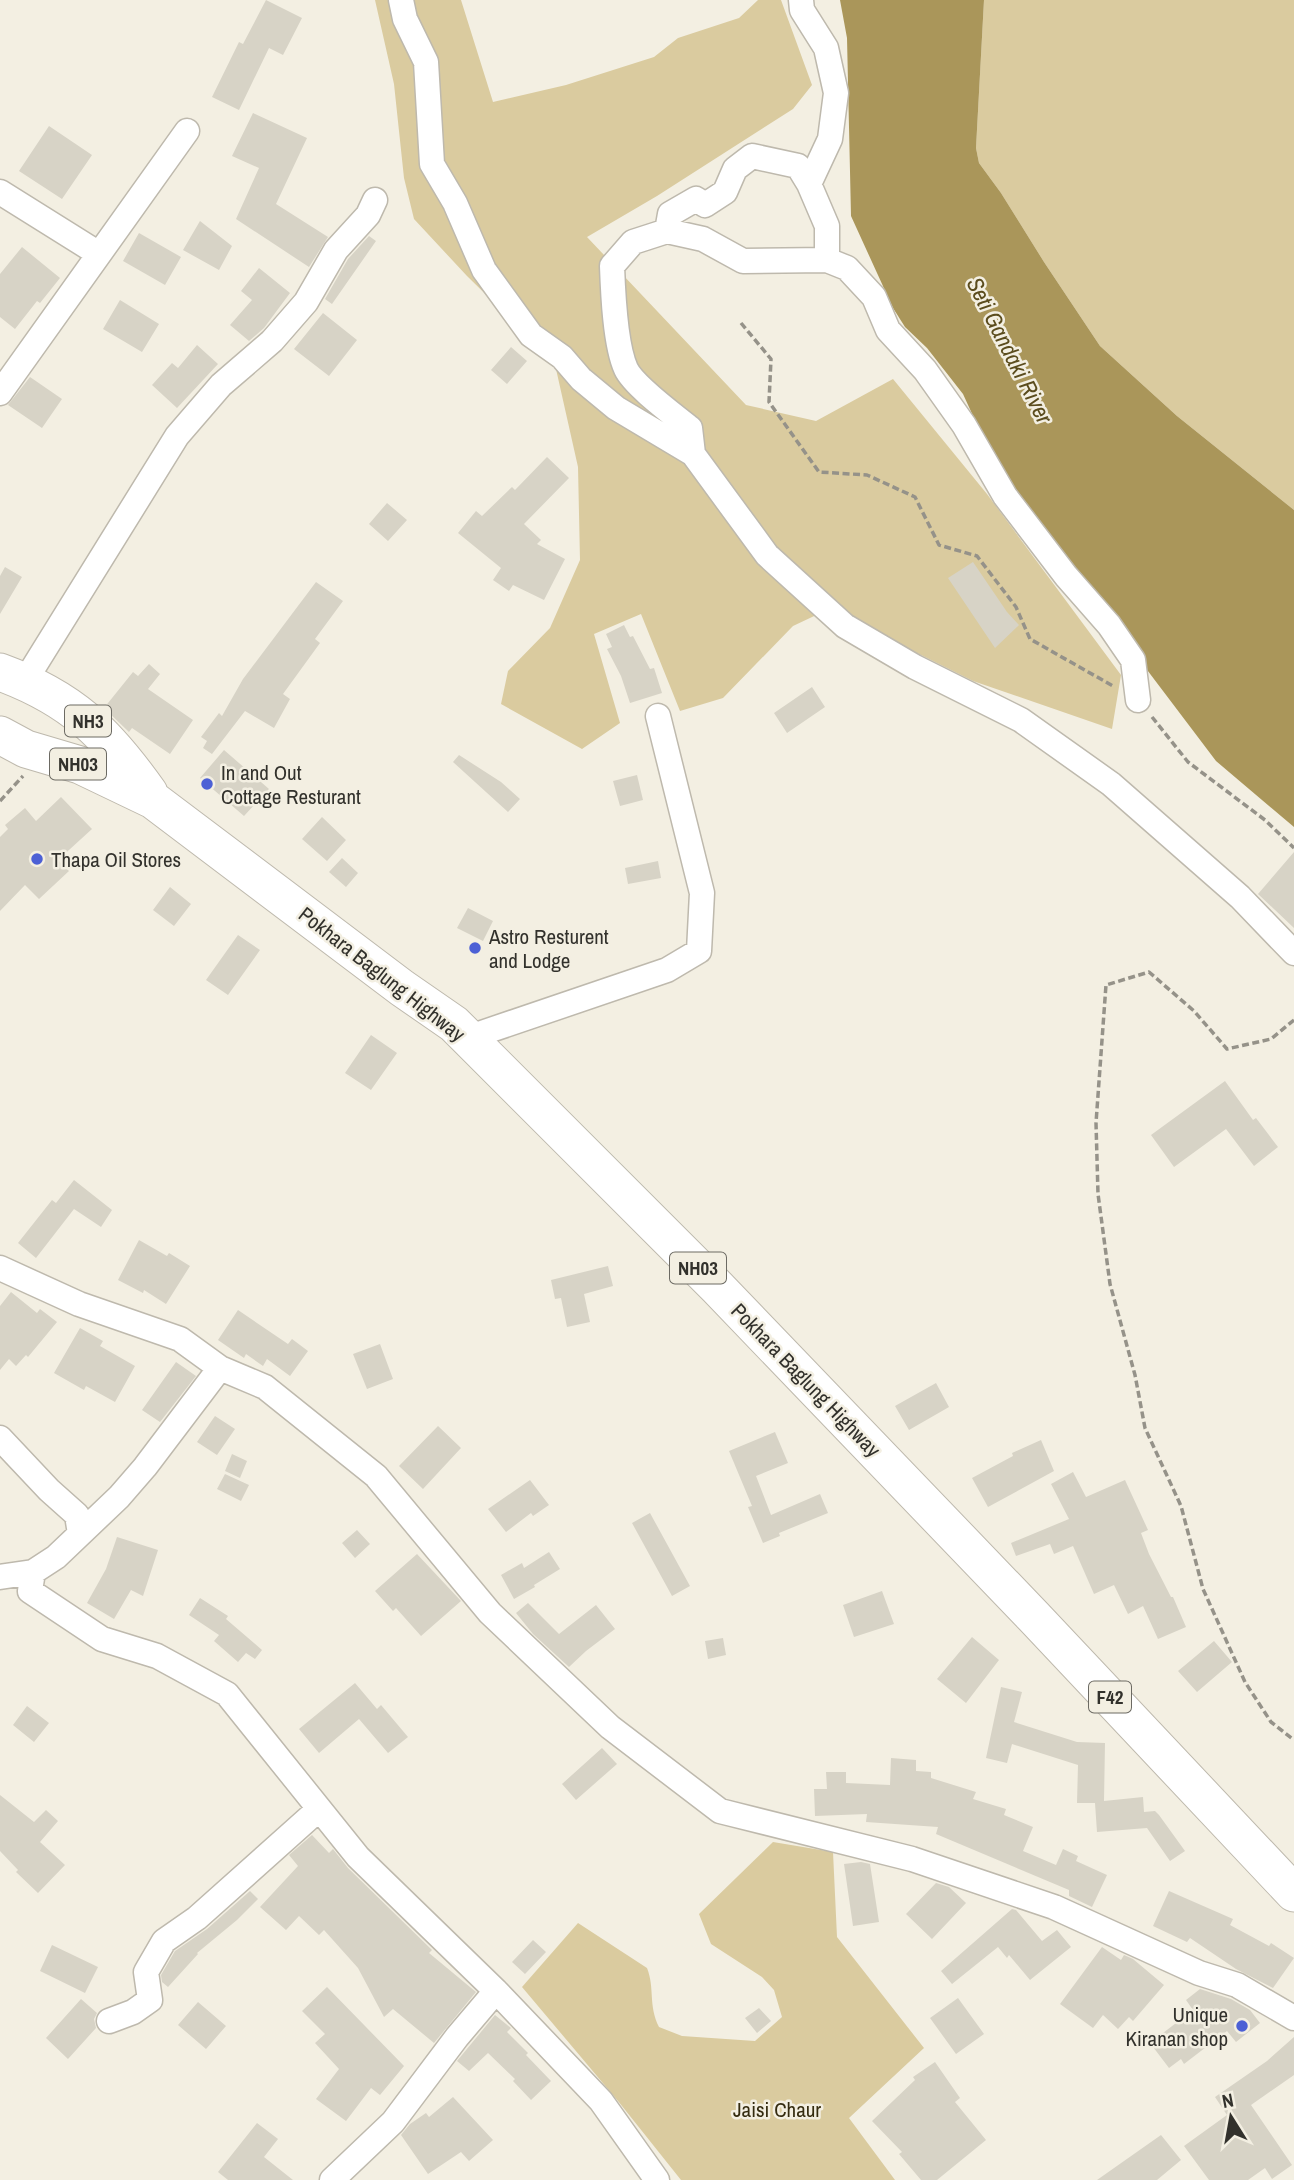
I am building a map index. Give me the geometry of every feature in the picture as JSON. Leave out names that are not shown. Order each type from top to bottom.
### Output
[{"type":"highway","name":"Pokhara Baglung Highway","points":[[13,677],[67,704],[99,731],[153,800]]},
{"type":"highway","name":"Pokhara Baglung Highway","points":[[0,735],[26,748],[80,765],[153,800],[402,988],[454,1024],[717,1287],[1294,1893]]},
{"type":"street","points":[[401,0],[405,19],[426,62],[432,164],[455,203],[484,270],[531,335],[562,356],[581,379],[615,408],[693,454],[768,555],[845,626],[915,667],[1021,720],[1111,784],[1240,897],[1294,953]]},
{"type":"street","points":[[801,0],[802,10],[826,48],[836,93],[830,139],[809,184]]},
{"type":"street","points":[[0,393],[187,131]]},
{"type":"street","points":[[667,231],[670,214],[696,199],[705,205],[725,192],[735,169],[752,156],[798,166],[827,226],[827,260]]},
{"type":"street","points":[[0,192],[99,254]]},
{"type":"street","points":[[13,677],[177,436],[221,386],[272,341],[306,302],[336,250],[368,215],[375,200]]},
{"type":"street","points":[[693,454],[690,428],[627,370],[614,300],[612,267],[633,242],[667,231],[703,239],[743,261],[827,260],[847,268],[874,297],[888,330],[925,370],[964,425],[1005,496],[1066,576],[1109,625],[1133,660],[1138,700]]},
{"type":"street","points":[[467,1038],[667,970],[699,951],[702,894],[658,716]]},
{"type":"street","points":[[0,1268],[79,1304],[180,1339],[220,1367],[265,1387],[376,1476],[490,1613],[610,1727],[720,1811],[912,1859],[1055,1908],[1199,1973],[1237,1985],[1294,2018]]},
{"type":"street","points":[[0,1577],[33,1572],[56,1557],[145,1467],[220,1367]]},
{"type":"street","points":[[0,1438],[49,1490],[77,1514],[80,1534]]},
{"type":"street","points":[[33,1572],[30,1591],[102,1639],[157,1656],[227,1694],[358,1857],[496,1991],[601,2101],[657,2180]]},
{"type":"street","points":[[109,2021],[133,2012],[150,2000],[146,1972],[164,1941],[197,1918],[319,1809]]},
{"type":"street","points":[[332,2180],[393,2122],[457,2037],[496,1991]]},
{"type":"path","points":[[740,323],[771,359],[769,402],[819,472],[867,475],[915,497],[939,545],[977,556],[1016,607],[1030,639],[1138,700],[1188,762],[1265,820],[1294,848]]},
{"type":"path","points":[[1294,1020],[1271,1039],[1227,1049],[1194,1011],[1149,972],[1106,985],[1096,1123],[1098,1194],[1110,1284],[1135,1375],[1145,1428],[1181,1506],[1203,1589],[1245,1682],[1271,1722],[1294,1740]]},
{"type":"green space","points":[[375,0],[461,0],[493,102],[566,85],[654,57],[678,38],[739,18],[758,0],[781,0],[812,85],[793,109],[657,196],[587,237],[746,405],[816,421],[893,379],[987,494],[1121,675],[1112,729],[973,681],[829,609],[793,626],[723,698],[680,711],[641,614],[594,634],[620,723],[582,749],[501,704],[508,671],[550,628],[580,560],[578,467],[556,369],[414,219],[404,178],[394,84]]},
{"type":"green space","points":[[984,0],[1294,0],[1294,510],[1177,416],[1100,346],[979,163],[976,148]]},
{"type":"green space","name":"Jaisi Chaur","points":[[773,1842],[833,1852],[837,1937],[924,2048],[849,2118],[895,2180],[681,2180],[522,1987],[578,1923],[647,1968],[659,2027],[682,2036],[755,2041],[782,2017],[774,1990],[762,1977],[711,1944],[699,1914]]},
{"type":"water","name":"Seti Gandaki River","points":[[840,0],[984,0],[976,148],[979,163],[1100,346],[1177,416],[1294,510],[1294,827],[1216,761],[1045,535],[990,453],[963,394],[927,348],[905,327],[893,308],[851,216],[847,38]]},
{"type":"building","points":[[266,0],[302,18],[283,55],[269,48],[239,110],[212,97],[239,42],[243,44]]},
{"type":"building","points":[[253,113],[307,138],[276,204],[328,237],[309,267],[236,219],[259,168],[232,156]]},
{"type":"building","points":[[49,126],[92,155],[62,199],[19,171]]},
{"type":"building","points":[[200,221],[232,246],[219,270],[183,250]]},
{"type":"building","points":[[139,233],[181,257],[165,285],[123,261]]},
{"type":"building","points":[[369,236],[376,241],[332,304],[325,299],[348,259]]},
{"type":"building","points":[[22,247],[60,278],[15,329],[0,317],[0,274]]},
{"type":"building","points":[[259,268],[290,293],[264,328],[249,341],[230,325],[252,300],[241,291]]},
{"type":"building","points":[[120,300],[159,324],[142,352],[103,329]]},
{"type":"building","points":[[323,313],[357,340],[329,376],[294,349]]},
{"type":"building","points":[[197,345],[218,364],[177,408],[152,385],[172,363],[178,368]]},
{"type":"building","points":[[511,347],[527,361],[507,384],[491,370]]},
{"type":"building","points":[[30,377],[62,399],[42,428],[8,405]]},
{"type":"building","points":[[547,457],[569,478],[524,524],[541,540],[537,544],[565,559],[544,600],[513,585],[509,591],[493,580],[501,568],[458,533],[476,511],[482,516],[512,487],[515,490]]},
{"type":"building","points":[[387,503],[407,520],[388,541],[369,524]]},
{"type":"building","points":[[973,562],[1019,625],[995,648],[948,578]]},
{"type":"building","points":[[5,567],[22,577],[0,614],[0,576]]},
{"type":"building","points":[[316,582],[343,601],[315,639],[320,643],[283,694],[290,699],[274,728],[245,711],[212,754],[203,748],[207,741],[201,737],[219,713],[222,716],[243,679]]},
{"type":"building","points":[[624,625],[630,637],[633,636],[650,669],[654,668],[662,693],[630,703],[621,676],[607,649],[612,647],[606,634]]},
{"type":"building","points":[[149,664],[160,674],[148,689],[193,720],[170,754],[132,728],[129,732],[104,708],[133,672],[138,676]]},
{"type":"building","points":[[812,687],[825,707],[787,733],[774,713]]},
{"type":"building","points":[[224,750],[269,789],[244,816],[200,778]]},
{"type":"building","points":[[459,755],[501,782],[520,799],[508,812],[453,762]]},
{"type":"building","points":[[637,775],[643,800],[620,806],[613,781]]},
{"type":"building","points":[[61,797],[92,829],[58,860],[69,871],[39,899],[25,885],[0,911],[0,837],[8,829],[5,825],[25,808],[36,821]]},
{"type":"building","points":[[322,817],[346,840],[327,861],[302,839]]},
{"type":"building","points":[[1294,852],[1294,928],[1258,894]]},
{"type":"building","points":[[342,858],[358,873],[346,887],[329,872]]},
{"type":"building","points":[[658,861],[661,878],[628,884],[625,868]]},
{"type":"building","points":[[170,887],[191,904],[174,926],[153,910]]},
{"type":"building","points":[[468,908],[493,921],[483,941],[457,928]]},
{"type":"building","points":[[238,935],[260,950],[228,995],[206,980]]},
{"type":"building","points":[[371,1035],[397,1053],[371,1090],[345,1073]]},
{"type":"building","points":[[1225,1081],[1253,1120],[1256,1118],[1278,1147],[1254,1166],[1226,1129],[1174,1167],[1151,1135]]},
{"type":"building","points":[[74,1180],[112,1210],[101,1227],[74,1209],[36,1258],[18,1243],[52,1200],[56,1203]]},
{"type":"building","points":[[139,1240],[190,1266],[166,1304],[144,1290],[143,1293],[118,1280]]},
{"type":"building","points":[[608,1266],[613,1286],[584,1294],[590,1322],[567,1327],[561,1298],[555,1299],[551,1280]]},
{"type":"building","points":[[11,1292],[37,1313],[40,1309],[57,1322],[28,1357],[26,1355],[16,1366],[9,1359],[0,1370],[0,1306]]},
{"type":"building","points":[[238,1310],[288,1344],[292,1339],[308,1351],[290,1376],[267,1359],[263,1366],[246,1354],[244,1358],[218,1340]]},
{"type":"building","points":[[80,1328],[103,1341],[100,1346],[135,1366],[115,1402],[86,1386],[84,1390],[54,1373]]},
{"type":"building","points":[[380,1344],[393,1379],[367,1389],[353,1354]]},
{"type":"building","points":[[176,1362],[196,1376],[160,1422],[142,1410]]},
{"type":"building","points":[[936,1383],[949,1407],[909,1430],[895,1406]]},
{"type":"building","points":[[215,1416],[235,1429],[217,1455],[197,1442]]},
{"type":"building","points":[[438,1426],[461,1448],[423,1489],[399,1466]]},
{"type":"building","points":[[775,1432],[788,1463],[756,1476],[771,1515],[820,1494],[828,1513],[779,1533],[780,1536],[763,1543],[748,1507],[752,1506],[729,1451]]},
{"type":"building","points":[[1041,1440],[1054,1471],[988,1507],[972,1478],[1013,1456],[1012,1453]]},
{"type":"building","points":[[232,1454],[247,1461],[240,1478],[225,1471]]},
{"type":"building","points":[[1073,1472],[1086,1497],[1125,1480],[1148,1530],[1141,1533],[1149,1554],[1186,1627],[1158,1639],[1143,1606],[1128,1614],[1114,1585],[1094,1594],[1073,1546],[1054,1554],[1050,1544],[1016,1556],[1011,1543],[1069,1519],[1051,1484]]},
{"type":"building","points":[[225,1474],[249,1485],[241,1501],[217,1489]]},
{"type":"building","points":[[530,1480],[549,1505],[533,1516],[531,1513],[506,1532],[488,1509]]},
{"type":"building","points":[[650,1513],[690,1586],[672,1596],[632,1523]]},
{"type":"building","points":[[357,1530],[370,1544],[355,1558],[342,1543]]},
{"type":"building","points":[[117,1537],[158,1550],[143,1596],[131,1590],[114,1619],[87,1603],[106,1569]]},
{"type":"building","points":[[549,1552],[560,1569],[514,1599],[501,1575],[522,1563],[524,1568]]},
{"type":"building","points":[[417,1554],[461,1601],[421,1636],[396,1608],[393,1611],[375,1591]]},
{"type":"building","points":[[882,1591],[894,1624],[854,1637],[843,1605]]},
{"type":"building","points":[[200,1598],[228,1616],[226,1619],[262,1650],[255,1659],[246,1653],[238,1662],[214,1641],[219,1635],[189,1615]]},
{"type":"building","points":[[528,1603],[559,1634],[596,1605],[615,1629],[569,1667],[533,1634],[516,1613]]},
{"type":"building","points":[[972,1637],[999,1660],[966,1703],[937,1679]]},
{"type":"building","points":[[723,1638],[726,1655],[708,1659],[705,1641]]},
{"type":"building","points":[[1214,1641],[1232,1662],[1197,1692],[1178,1671]]},
{"type":"building","points":[[355,1683],[377,1709],[381,1705],[408,1737],[388,1753],[359,1719],[319,1753],[299,1729]]},
{"type":"building","points":[[1001,1687],[1022,1692],[1014,1722],[1077,1742],[1105,1743],[1104,1801],[1143,1797],[1144,1812],[1155,1811],[1185,1851],[1170,1861],[1147,1828],[1097,1832],[1095,1803],[1077,1803],[1078,1765],[1012,1744],[1007,1763],[986,1758]]},
{"type":"building","points":[[27,1706],[49,1723],[34,1742],[13,1725]]},
{"type":"building","points":[[602,1748],[617,1764],[576,1800],[562,1784]]},
{"type":"building","points":[[891,1758],[916,1760],[916,1771],[931,1772],[931,1778],[976,1792],[973,1799],[1006,1809],[1004,1815],[1033,1827],[1023,1851],[1056,1865],[1063,1849],[1078,1856],[1076,1861],[1107,1875],[1092,1907],[1069,1896],[1069,1890],[936,1834],[938,1827],[866,1822],[867,1814],[815,1816],[814,1789],[827,1789],[826,1772],[846,1772],[846,1783],[890,1785]]},
{"type":"building","points":[[0,1795],[34,1822],[46,1810],[58,1821],[40,1842],[65,1865],[38,1893],[16,1872],[18,1870],[0,1851]]},
{"type":"building","points":[[312,1835],[329,1853],[333,1849],[348,1868],[432,1950],[429,1953],[476,1992],[434,2043],[393,2009],[384,2017],[358,1968],[324,1930],[319,1935],[299,1916],[286,1930],[260,1907],[298,1866],[289,1855]]},
{"type":"building","points":[[844,1864],[870,1864],[879,1922],[853,1926]]},
{"type":"building","points":[[936,1883],[949,1887],[966,1903],[932,1939],[906,1914]]},
{"type":"building","points":[[250,1891],[258,1899],[197,1953],[168,1987],[162,1982],[161,1975],[175,1951],[207,1929]]},
{"type":"building","points":[[1169,1891],[1233,1919],[1230,1925],[1269,1946],[1271,1943],[1294,1958],[1273,1988],[1236,1969],[1190,1938],[1187,1942],[1153,1926]]},
{"type":"building","points":[[1012,1909],[1016,1910],[1042,1941],[1057,1930],[1071,1947],[1030,1980],[1009,1955],[1007,1958],[998,1947],[952,1984],[941,1971]]},
{"type":"building","points":[[533,1940],[546,1952],[525,1974],[512,1962]]},
{"type":"building","points":[[52,1945],[98,1967],[85,1993],[40,1971]]},
{"type":"building","points":[[1102,1947],[1121,1960],[1124,1955],[1133,1959],[1164,1985],[1133,2021],[1129,2017],[1118,2029],[1103,2015],[1093,2028],[1060,2004]]},
{"type":"building","points":[[327,1987],[404,2066],[380,2095],[371,2088],[346,2121],[316,2099],[339,2069],[315,2043],[325,2034],[302,2011]]},
{"type":"building","points":[[1200,1989],[1231,1999],[1250,2010],[1260,2023],[1236,2042],[1227,2031],[1184,2064],[1181,2059],[1169,2068],[1150,2043],[1193,2010],[1186,2000]]},
{"type":"building","points":[[958,1998],[984,2034],[956,2054],[930,2018]]},
{"type":"building","points":[[81,1999],[97,2013],[94,2019],[96,2028],[68,2059],[46,2038]]},
{"type":"building","points":[[198,2002],[226,2026],[206,2049],[178,2025]]},
{"type":"building","points":[[759,2008],[771,2021],[757,2033],[745,2018]]},
{"type":"building","points":[[495,2015],[511,2028],[507,2032],[551,2081],[531,2100],[513,2081],[515,2079],[488,2053],[469,2071],[457,2061]]},
{"type":"building","points":[[1294,2037],[1294,2075],[1251,2105],[1292,2165],[1272,2179],[1265,2168],[1248,2180],[1209,2180],[1184,2146],[1227,2115],[1215,2097],[1267,2061]]},
{"type":"building","points":[[935,2062],[960,2098],[955,2102],[986,2140],[937,2180],[921,2180],[899,2154],[902,2152],[872,2121],[915,2080],[913,2077]]},
{"type":"building","points":[[453,2097],[493,2140],[469,2161],[461,2152],[428,2174],[401,2135],[410,2124],[426,2113],[429,2117]]},
{"type":"building","points":[[257,2123],[278,2139],[264,2157],[293,2180],[228,2180],[218,2172]]},
{"type":"building","points":[[1161,2135],[1181,2160],[1157,2180],[1097,2180]]},
{"type":"place","name":"In and Out Cottage Resturant","points":[[207,784]]},
{"type":"place","name":"Thapa Oil Stores","points":[[37,859]]},
{"type":"place","name":"Astro Resturent and Lodge","points":[[475,948]]},
{"type":"place","name":"Unique Kiranan shop","points":[[1242,2026]]}]
